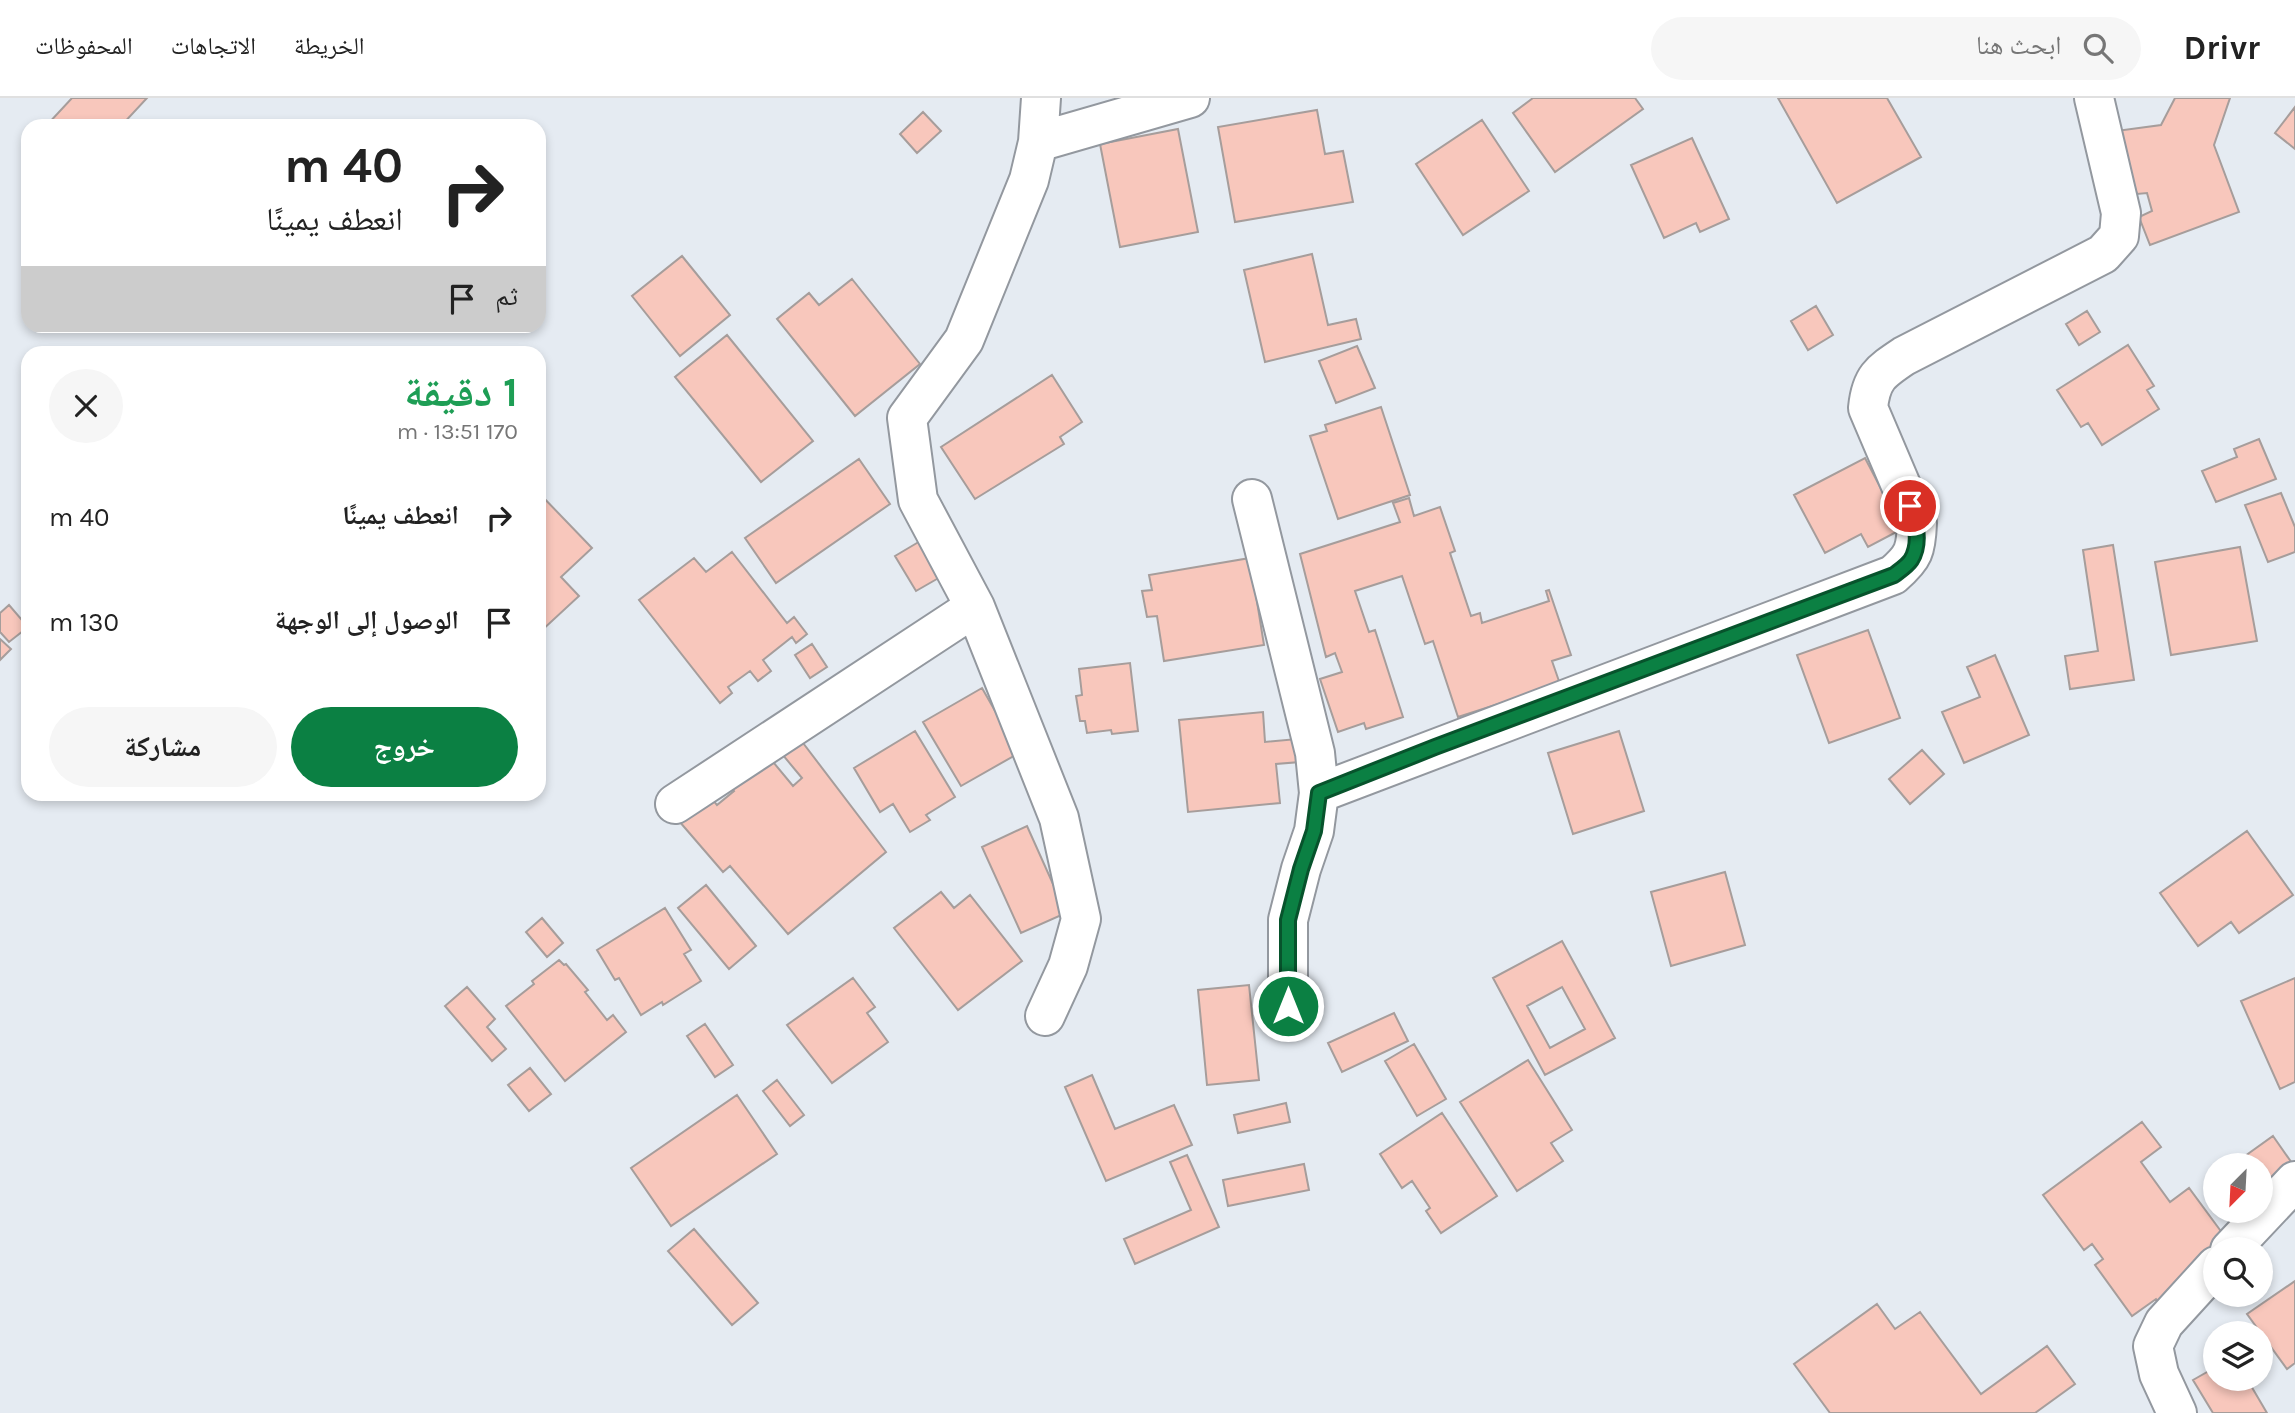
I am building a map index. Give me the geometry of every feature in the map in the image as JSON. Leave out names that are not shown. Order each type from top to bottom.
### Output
[{"type":"street","points":[[1041,98],[1038,142],[1029,180],[964,340],[907,418],[918,500],[975,607],[1059,818],[1081,919],[1068,966],[1045,1016]]},
{"type":"street","points":[[1038,142],[1190,98]]},
{"type":"street","points":[[1319,793],[1894,575],[1910,560],[1916,544],[1917,523],[1868,408],[1870,388],[1881,372],[1904,356],[2104,254],[2119,236],[2122,213],[2094,98]]},
{"type":"street","points":[[1252,499],[1315,753],[1319,793],[1314,831],[1288,920],[1288,1006]]},
{"type":"street","points":[[675,804],[975,607]]},
{"type":"street","points":[[2243,1237],[2295,1181]]},
{"type":"street","points":[[2177,1413],[2160,1374],[2153,1346],[2164,1323],[2203,1280]]},
{"type":"building","points":[[72,98],[147,98],[128,119],[52,119]]},
{"type":"building","points":[[1533,98],[1635,98],[1643,109],[1555,172],[1513,113]]},
{"type":"building","points":[[1778,98],[1887,98],[1921,157],[1837,203]]},
{"type":"building","points":[[2175,98],[2230,98],[2214,145],[2239,212],[2150,245],[2139,217],[2152,211],[2147,193],[2137,194],[2116,131],[2161,125]]},
{"type":"building","points":[[2295,107],[2295,149],[2275,133]]},
{"type":"building","points":[[1317,110],[1325,154],[1343,151],[1353,202],[1235,222],[1218,127]]},
{"type":"building","points":[[923,112],[941,131],[917,153],[900,134]]},
{"type":"building","points":[[1482,120],[1529,191],[1463,235],[1416,164]]},
{"type":"building","points":[[1178,129],[1198,232],[1120,247],[1100,144]]},
{"type":"building","points":[[1692,138],[1729,219],[1700,232],[1696,223],[1664,238],[1631,165]]},
{"type":"building","points":[[1312,254],[1328,325],[1356,319],[1361,339],[1265,362],[1244,270]]},
{"type":"building","points":[[682,256],[730,315],[680,356],[632,296]]},
{"type":"building","points":[[852,279],[920,364],[855,416],[777,319],[809,293],[819,305]]},
{"type":"building","points":[[1816,306],[1833,335],[1808,350],[1791,321]]},
{"type":"building","points":[[2087,311],[2100,332],[2079,345],[2066,324]]},
{"type":"building","points":[[727,335],[813,441],[761,482],[675,377]]},
{"type":"building","points":[[2128,345],[2154,386],[2147,390],[2159,409],[2102,445],[2088,423],[2081,427],[2057,390]]},
{"type":"building","points":[[1357,346],[1375,388],[1336,403],[1319,361]]},
{"type":"building","points":[[1052,375],[1082,422],[1060,437],[1064,444],[975,499],[941,447]]},
{"type":"building","points":[[1381,407],[1410,495],[1338,519],[1310,436],[1327,431],[1325,425]]},
{"type":"building","points":[[2259,439],[2276,479],[2216,502],[2202,471],[2237,457],[2234,449]]},
{"type":"building","points":[[1865,458],[1902,529],[1868,547],[1861,534],[1825,553],[1794,495]]},
{"type":"building","points":[[859,459],[890,504],[776,583],[745,538]]},
{"type":"building","points":[[2281,493],[2295,527],[2295,552],[2268,562],[2245,505]]},
{"type":"building","points":[[1409,498],[1414,516],[1440,507],[1455,551],[1450,553],[1471,616],[1480,613],[1482,623],[1549,601],[1546,591],[1549,590],[1571,655],[1552,661],[1560,684],[1458,717],[1433,641],[1425,644],[1402,576],[1355,591],[1369,632],[1375,630],[1403,717],[1366,729],[1364,723],[1338,732],[1320,679],[1342,672],[1335,653],[1326,657],[1300,554],[1400,522],[1393,503]]},
{"type":"building","points":[[546,500],[592,548],[561,577],[579,596],[546,627]]},
{"type":"building","points":[[927,537],[949,572],[916,591],[895,556]]},
{"type":"building","points":[[2113,545],[2134,680],[2070,689],[2065,656],[2098,651],[2083,550]]},
{"type":"building","points":[[2240,547],[2257,641],[2171,655],[2155,562]]},
{"type":"building","points":[[732,552],[787,623],[794,617],[807,634],[796,643],[792,637],[763,660],[771,671],[758,681],[750,671],[728,687],[732,693],[720,703],[639,600],[694,558],[706,572]]},
{"type":"building","points":[[1250,558],[1264,645],[1164,661],[1157,616],[1147,617],[1142,591],[1152,590],[1149,575]]},
{"type":"building","points":[[9,605],[21,619],[21,633],[9,642],[0,632],[0,613]]},
{"type":"building","points":[[1868,630],[1900,718],[1829,743],[1797,655]]},
{"type":"building","points":[[0,639],[11,649],[0,660]]},
{"type":"building","points":[[812,644],[827,667],[810,678],[795,655]]},
{"type":"building","points":[[1995,655],[2029,735],[1964,763],[1942,712],[1980,697],[1967,667]]},
{"type":"building","points":[[1130,663],[1138,731],[1087,733],[1085,721],[1080,721],[1076,696],[1082,695],[1079,669]]},
{"type":"building","points":[[982,688],[1019,753],[961,786],[923,722]]},
{"type":"building","points":[[1263,712],[1265,742],[1297,739],[1300,762],[1276,764],[1280,803],[1188,812],[1179,720]]},
{"type":"building","points":[[915,731],[955,797],[926,815],[930,820],[910,832],[893,804],[880,812],[854,768]]},
{"type":"building","points":[[1619,731],[1644,811],[1573,834],[1548,753]]},
{"type":"building","points":[[800,739],[886,852],[788,934],[730,866],[723,872],[679,821],[709,795],[717,805],[734,791],[727,782],[764,751],[793,786],[802,778],[782,754]]},
{"type":"building","points":[[1922,750],[1944,774],[1910,804],[1889,779]]},
{"type":"building","points":[[1027,826],[1066,913],[1021,933],[982,847]]},
{"type":"building","points":[[2247,831],[2293,895],[2239,933],[2231,922],[2198,946],[2160,893]]},
{"type":"building","points":[[1725,872],[1745,945],[1671,966],[1651,892]]},
{"type":"building","points":[[706,885],[756,946],[729,969],[678,908]]},
{"type":"building","points":[[941,892],[954,908],[970,895],[1022,961],[958,1010],[894,928]]},
{"type":"building","points":[[665,908],[691,950],[684,954],[701,981],[663,1005],[662,1002],[641,1015],[619,978],[615,980],[597,950]]},
{"type":"building","points":[[542,918],[563,943],[547,957],[526,932]]},
{"type":"building","points":[[1562,941],[1615,1038],[1545,1075],[1493,978]],"holes":[[[1562,987],[1585,1029],[1550,1048],[1527,1006]]]},
{"type":"building","points":[[559,960],[566,964],[588,990],[585,992],[607,1020],[613,1015],[626,1032],[565,1081],[506,1006]]},
{"type":"building","points":[[853,978],[875,1007],[867,1013],[888,1042],[832,1083],[787,1025]]},
{"type":"building","points":[[2295,978],[2295,1082],[2280,1089],[2241,1001]]},
{"type":"building","points":[[1249,985],[1259,1080],[1207,1085],[1198,990]]},
{"type":"building","points":[[467,987],[495,1019],[487,1027],[506,1049],[492,1061],[445,1006]]},
{"type":"building","points":[[1394,1013],[1408,1041],[1342,1072],[1328,1043]]},
{"type":"building","points":[[705,1024],[733,1065],[715,1077],[687,1036]]},
{"type":"building","points":[[1414,1044],[1446,1099],[1417,1116],[1385,1061]]},
{"type":"building","points":[[1528,1060],[1572,1130],[1551,1143],[1563,1161],[1517,1191],[1460,1102]]},
{"type":"building","points":[[530,1068],[551,1094],[529,1111],[508,1085]]},
{"type":"building","points":[[1092,1075],[1115,1129],[1174,1105],[1192,1145],[1106,1181],[1065,1087]]},
{"type":"building","points":[[777,1080],[804,1115],[790,1126],[763,1091]]},
{"type":"building","points":[[737,1095],[777,1154],[671,1226],[631,1168]]},
{"type":"building","points":[[1286,1103],[1290,1122],[1238,1133],[1234,1115]]},
{"type":"building","points":[[1442,1113],[1497,1196],[1441,1233],[1426,1211],[1430,1208],[1412,1181],[1402,1188],[1380,1154]]},
{"type":"building","points":[[2142,1122],[2161,1147],[2141,1162],[2170,1202],[2189,1188],[2203,1207],[2203,1223],[2215,1223],[2225,1237],[2203,1237],[2203,1272],[2160,1304],[2156,1299],[2132,1316],[2095,1265],[2103,1259],[2092,1244],[2084,1250],[2043,1195]]},
{"type":"building","points":[[2273,1136],[2294,1166],[2273,1180],[2273,1153],[2249,1153]]},
{"type":"building","points":[[1187,1155],[1219,1227],[1135,1264],[1124,1239],[1191,1210],[1170,1162]]},
{"type":"building","points":[[1304,1164],[1309,1190],[1228,1206],[1223,1180]]},
{"type":"building","points":[[694,1229],[758,1303],[732,1325],[668,1251]]},
{"type":"building","points":[[2295,1281],[2295,1363],[2287,1369],[2273,1350],[2273,1321],[2252,1321],[2247,1314],[2257,1307],[2273,1307],[2273,1296]]},
{"type":"building","points":[[1877,1304],[1895,1329],[1920,1312],[1981,1394],[2047,1346],[2075,1384],[2035,1413],[1830,1413],[1794,1364]]},
{"type":"building","points":[[2203,1374],[2203,1391],[2254,1391],[2267,1413],[2213,1413],[2193,1380]]},
{"type":"route","points":[[1288,1006],[1288,920],[1314,831],[1319,793],[1894,575],[1910,560],[1916,544],[1917,523],[1910,506]]}]
